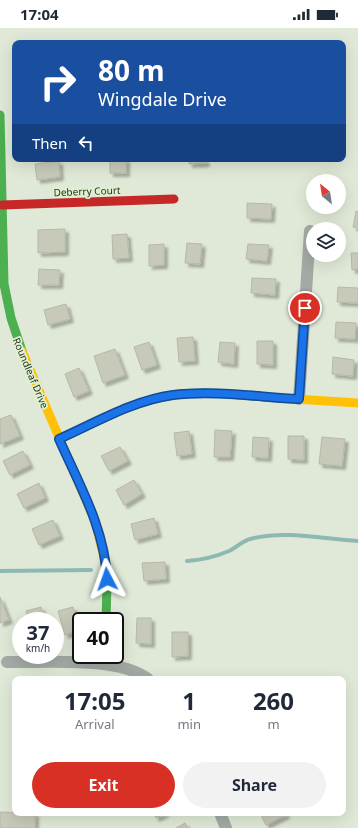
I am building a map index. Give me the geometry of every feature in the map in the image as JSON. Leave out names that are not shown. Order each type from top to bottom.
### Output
[{"type":"street","name":"Roundleaf Drive","points":[[0,115],[4,284],[13,329],[95,521],[102,542],[106,564],[106,612]]},
{"type":"street","name":"Deberry Court","points":[[2,205],[174,199]]},
{"type":"street","points":[[299,399],[308,262]]},
{"type":"street","points":[[59,439],[130,408],[152,400],[174,395],[212,394],[358,403]]},
{"type":"street","points":[[7,662],[72,660]]},
{"type":"street","points":[[116,664],[139,672],[144,676]]},
{"type":"street","points":[[221,816],[226,828]]},
{"type":"building","points":[[59,162],[60,177],[37,180],[35,164]]},
{"type":"building","points":[[110,162],[126,162],[126,173],[110,173]]},
{"type":"building","points":[[189,162],[206,163],[189,164]]},
{"type":"building","points":[[247,203],[272,204],[271,219],[247,218]]},
{"type":"building","points":[[356,211],[358,212],[358,228],[353,227]]},
{"type":"building","points":[[65,229],[65,252],[38,253],[38,230]]},
{"type":"building","points":[[127,234],[129,258],[113,259],[112,235]]},
{"type":"building","points":[[187,243],[202,244],[200,264],[185,263]]},
{"type":"building","points":[[164,244],[164,265],[149,266],[149,245]]},
{"type":"building","points":[[248,244],[269,245],[267,261],[246,259]]},
{"type":"building","points":[[351,253],[358,253],[358,269],[352,270]]},
{"type":"building","points":[[39,269],[60,270],[59,285],[38,285]]},
{"type":"building","points":[[252,278],[276,279],[275,295],[251,293]]},
{"type":"building","points":[[338,287],[358,288],[358,303],[337,302]]},
{"type":"building","points":[[66,304],[70,319],[48,325],[44,310]]},
{"type":"building","points":[[336,322],[356,323],[355,339],[335,338]]},
{"type":"building","points":[[193,337],[195,361],[179,362],[177,338]]},
{"type":"building","points":[[257,341],[273,341],[273,365],[257,364]]},
{"type":"building","points":[[149,342],[157,365],[142,370],[134,347]]},
{"type":"building","points":[[220,342],[235,343],[234,364],[218,362]]},
{"type":"building","points":[[115,349],[125,375],[103,383],[94,356]]},
{"type":"building","points":[[333,357],[354,360],[353,376],[332,374]]},
{"type":"building","points":[[79,368],[89,391],[74,397],[65,374]]},
{"type":"building","points":[[11,415],[20,436],[0,444],[0,419]]},
{"type":"building","points":[[215,430],[232,431],[230,457],[214,457]]},
{"type":"building","points":[[189,431],[192,454],[177,456],[174,433]]},
{"type":"building","points":[[288,436],[304,436],[304,460],[288,459]]},
{"type":"building","points":[[253,437],[269,438],[268,458],[252,457]]},
{"type":"building","points":[[322,437],[345,439],[342,466],[319,464]]},
{"type":"building","points":[[120,447],[128,461],[109,471],[101,456]]},
{"type":"building","points":[[23,451],[30,465],[10,475],[3,461]]},
{"type":"building","points":[[134,480],[142,494],[124,505],[116,490]]},
{"type":"building","points":[[39,483],[45,498],[24,508],[17,494]]},
{"type":"building","points":[[154,518],[158,534],[135,540],[131,524]]},
{"type":"building","points":[[53,520],[60,536],[39,545],[32,529]]},
{"type":"building","points":[[165,562],[166,579],[144,581],[142,563]]},
{"type":"building","points":[[0,597],[9,620],[0,623]]},
{"type":"building","points":[[41,607],[42,612],[26,612]]},
{"type":"building","points":[[73,607],[75,612],[72,612],[72,633],[65,635],[64,612],[58,611]]},
{"type":"building","points":[[137,618],[151,618],[151,644],[136,643]]},
{"type":"building","points":[[172,632],[188,632],[188,656],[172,657]]},
{"type":"building","points":[[0,812],[12,812],[12,816],[35,816],[35,828],[0,828]]},
{"type":"building","points":[[262,816],[284,816],[266,825]]},
{"type":"building","points":[[185,823],[188,828],[176,828]]},
{"type":"waterway","points":[[187,561],[218,555],[232,550],[247,540],[263,536],[290,535],[358,541]]},
{"type":"waterway","points":[[0,571],[91,570]]},
{"type":"traffic: fast","points":[[0,115],[4,284],[11,318],[22,351]]},
{"type":"traffic: fast","points":[[59,439],[129,407],[173,395],[213,393],[280,398]]},
{"type":"traffic: fast","points":[[105,562],[107,583],[106,612]]},
{"type":"traffic: slow","points":[[22,351],[95,521],[105,562]]},
{"type":"traffic: slow","points":[[280,398],[358,403]]},
{"type":"traffic: jam","points":[[2,205],[174,199]]},
{"type":"route","points":[[107,579],[106,564],[99,532],[59,439],[130,408],[152,400],[174,395],[212,394],[299,399],[305,308]]}]
